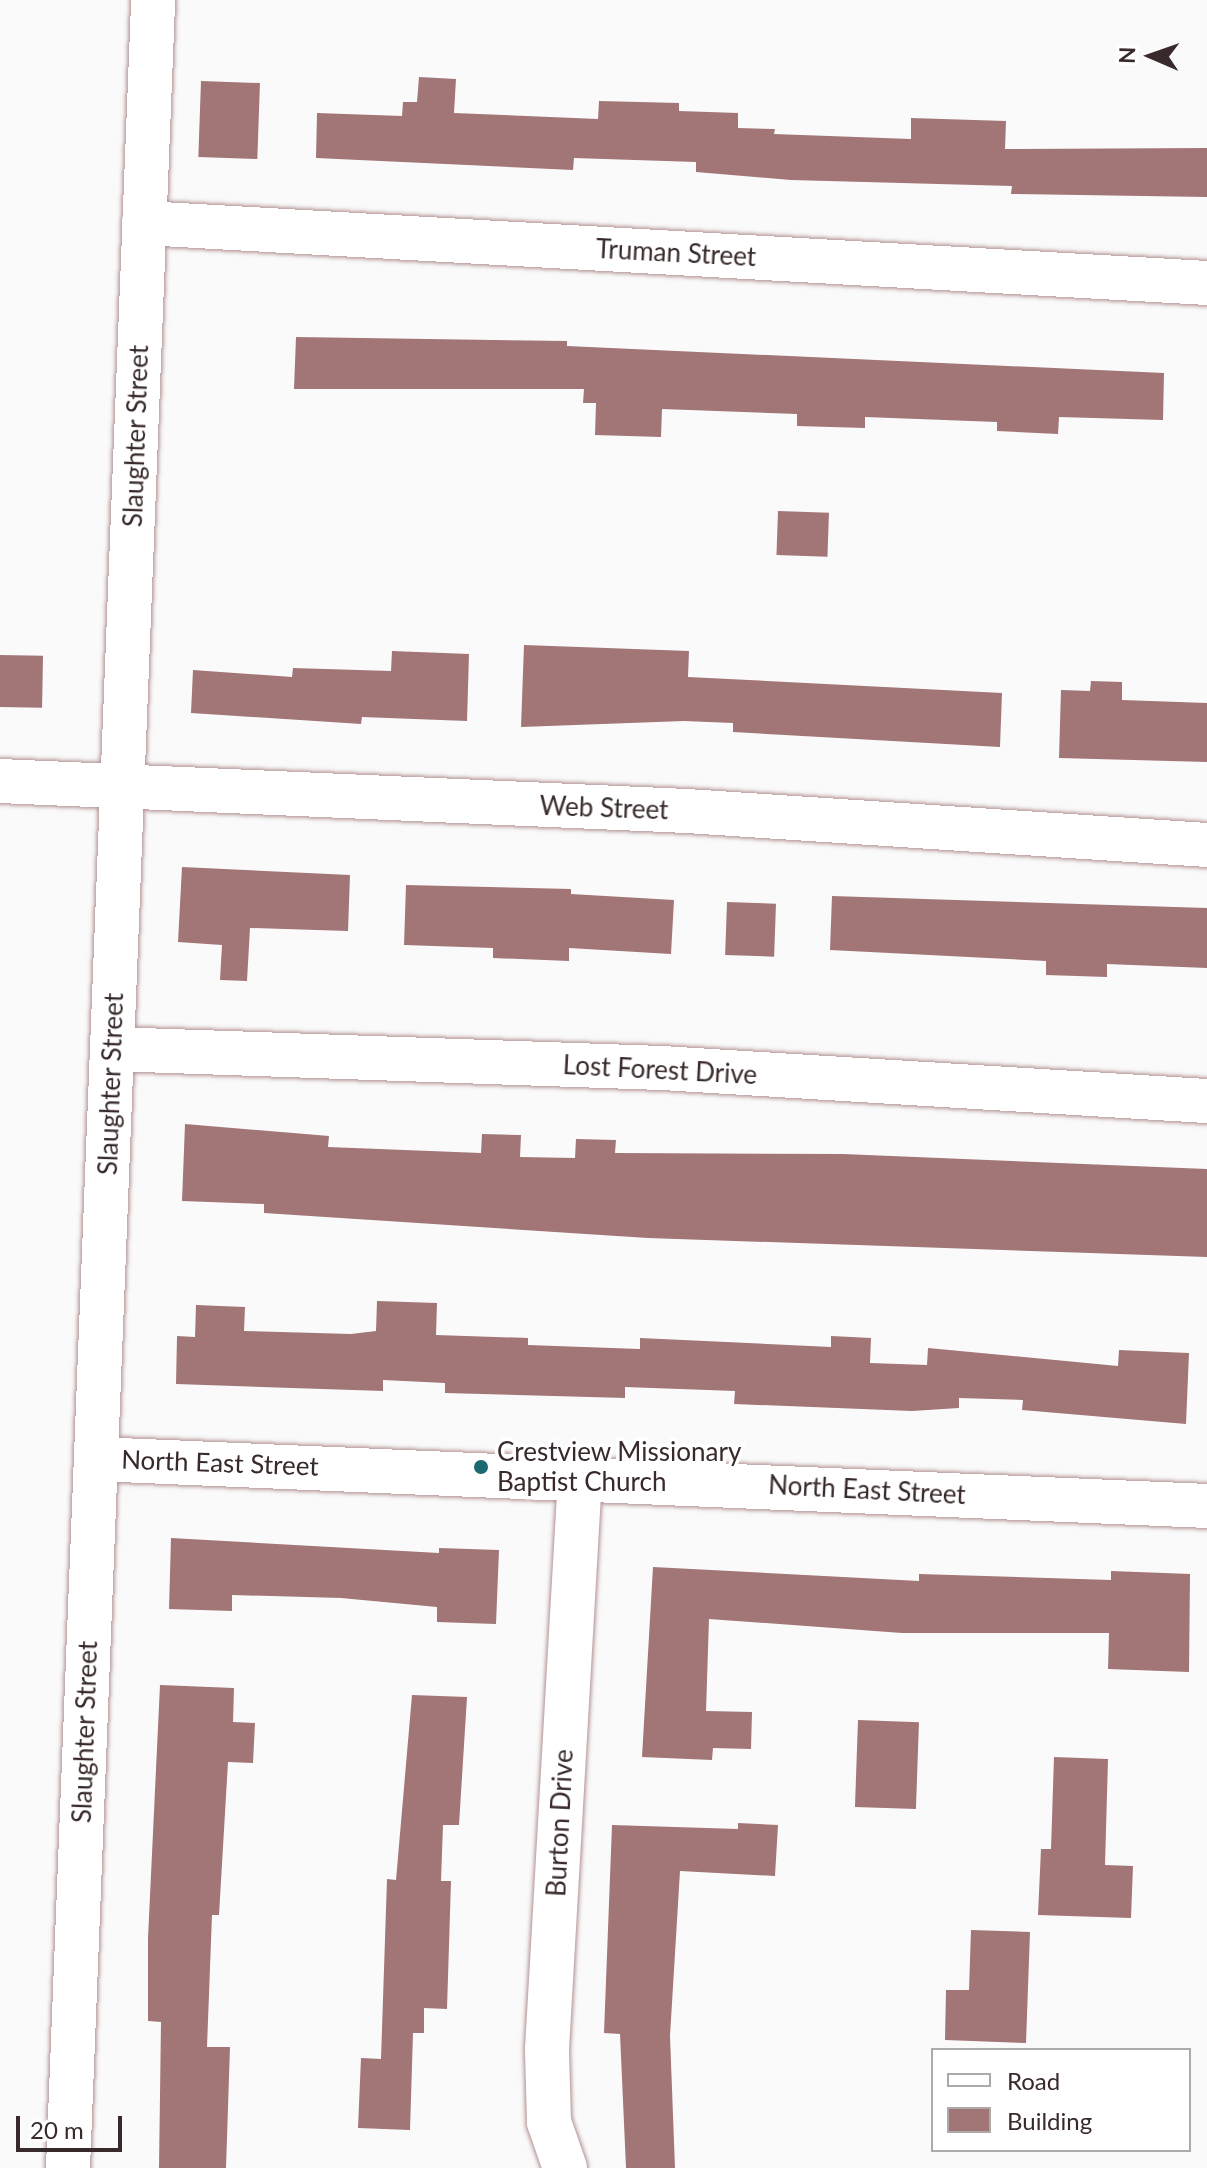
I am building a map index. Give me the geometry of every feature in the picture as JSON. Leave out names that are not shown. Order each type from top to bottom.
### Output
[{"type":"street","name":"Slaughter Street","points":[[68,2168],[153,0]]},
{"type":"street","name":"Truman Street","points":[[144,223],[1207,283]]},
{"type":"street","name":"Web Street","points":[[0,781],[687,811],[1207,845]]},
{"type":"street","name":"Lost Forest Drive","points":[[112,1049],[662,1068],[1207,1101]]},
{"type":"street","name":"North East Street","points":[[96,1459],[580,1476],[1207,1506]]},
{"type":"street","name":"Burton Drive","points":[[565,2168],[549,2122],[547,2049],[580,1476]]},
{"type":"building","points":[[419,77],[456,79],[454,113],[598,119],[599,101],[679,103],[679,111],[738,113],[738,128],[775,129],[774,134],[911,139],[911,118],[1006,121],[1005,149],[1207,148],[1207,197],[1011,194],[1012,186],[791,180],[696,172],[696,162],[574,158],[573,170],[316,158],[317,113],[402,116],[403,102],[417,102]]},
{"type":"building","points":[[201,81],[260,83],[257,159],[198,157]]},
{"type":"building","points":[[296,337],[567,341],[567,346],[1164,373],[1163,420],[1059,417],[1058,434],[997,431],[997,422],[865,417],[865,428],[797,426],[797,414],[662,409],[661,437],[595,435],[596,403],[583,403],[584,389],[294,389]]},
{"type":"building","points":[[778,511],[829,513],[827,557],[776,555]]},
{"type":"building","points":[[524,645],[689,651],[688,677],[1002,693],[1000,747],[733,732],[733,723],[684,721],[521,727]]},
{"type":"building","points":[[392,651],[469,654],[467,721],[362,717],[361,724],[191,713],[193,670],[292,677],[293,668],[391,671]]},
{"type":"building","points":[[0,655],[43,656],[42,708],[0,707]]},
{"type":"building","points":[[1091,681],[1122,682],[1122,700],[1207,703],[1207,762],[1059,758],[1061,690],[1090,691]]},
{"type":"building","points":[[182,867],[350,875],[348,931],[250,928],[247,981],[220,980],[222,945],[178,942]]},
{"type":"building","points":[[406,885],[571,889],[571,894],[674,900],[671,954],[569,948],[569,961],[493,958],[493,948],[404,945]]},
{"type":"building","points":[[832,896],[1207,908],[1207,968],[1107,964],[1107,977],[1046,975],[1046,961],[830,950]]},
{"type":"building","points":[[727,902],[776,904],[774,957],[725,955]]},
{"type":"building","points":[[185,1124],[329,1136],[328,1147],[481,1153],[482,1134],[521,1135],[520,1157],[575,1158],[576,1139],[616,1140],[615,1153],[843,1154],[1207,1169],[1207,1257],[648,1238],[264,1213],[264,1204],[182,1201]]},
{"type":"building","points":[[377,1301],[437,1303],[436,1335],[528,1338],[528,1345],[640,1349],[640,1338],[831,1347],[831,1336],[871,1338],[870,1363],[927,1365],[928,1348],[1118,1366],[1119,1350],[1189,1353],[1186,1424],[1022,1410],[1023,1400],[959,1398],[959,1408],[912,1411],[734,1404],[735,1391],[625,1387],[625,1398],[445,1393],[445,1383],[383,1380],[383,1391],[176,1384],[177,1336],[195,1337],[196,1305],[245,1307],[244,1331],[351,1334],[376,1331]]},
{"type":"building","points":[[171,1538],[439,1553],[439,1548],[499,1550],[496,1624],[437,1622],[437,1607],[341,1598],[232,1595],[232,1611],[169,1609]]},
{"type":"building","points":[[653,1567],[919,1581],[919,1574],[1111,1580],[1111,1571],[1190,1574],[1189,1672],[1108,1669],[1109,1633],[902,1633],[709,1619],[706,1711],[752,1712],[751,1749],[713,1748],[712,1760],[642,1757]]},
{"type":"building","points":[[160,1685],[234,1688],[233,1722],[255,1723],[253,1763],[228,1762],[219,1915],[212,1915],[207,2047],[230,2047],[226,2168],[159,2168],[161,2022],[148,2021],[148,1938]]},
{"type":"building","points":[[412,1695],[467,1697],[459,1825],[443,1825],[441,1881],[451,1881],[447,2009],[424,2008],[424,2033],[413,2033],[410,2130],[358,2128],[361,2058],[381,2059],[387,1879],[396,1880]]},
{"type":"building","points":[[858,1720],[919,1722],[916,1809],[855,1807]]},
{"type":"building","points":[[1054,1757],[1108,1759],[1105,1865],[1133,1866],[1131,1918],[1038,1915],[1041,1849],[1051,1849]]},
{"type":"building","points":[[738,1823],[778,1825],[775,1876],[680,1871],[670,2036],[675,2168],[626,2168],[620,2034],[604,2033],[612,1825],[738,1829]]},
{"type":"building","points":[[971,1930],[1030,1932],[1026,2043],[945,2040],[946,1990],[969,1990]]},
{"type":"place","name":"Crestview Missionary Baptist Church","points":[[481,1467]]}]
